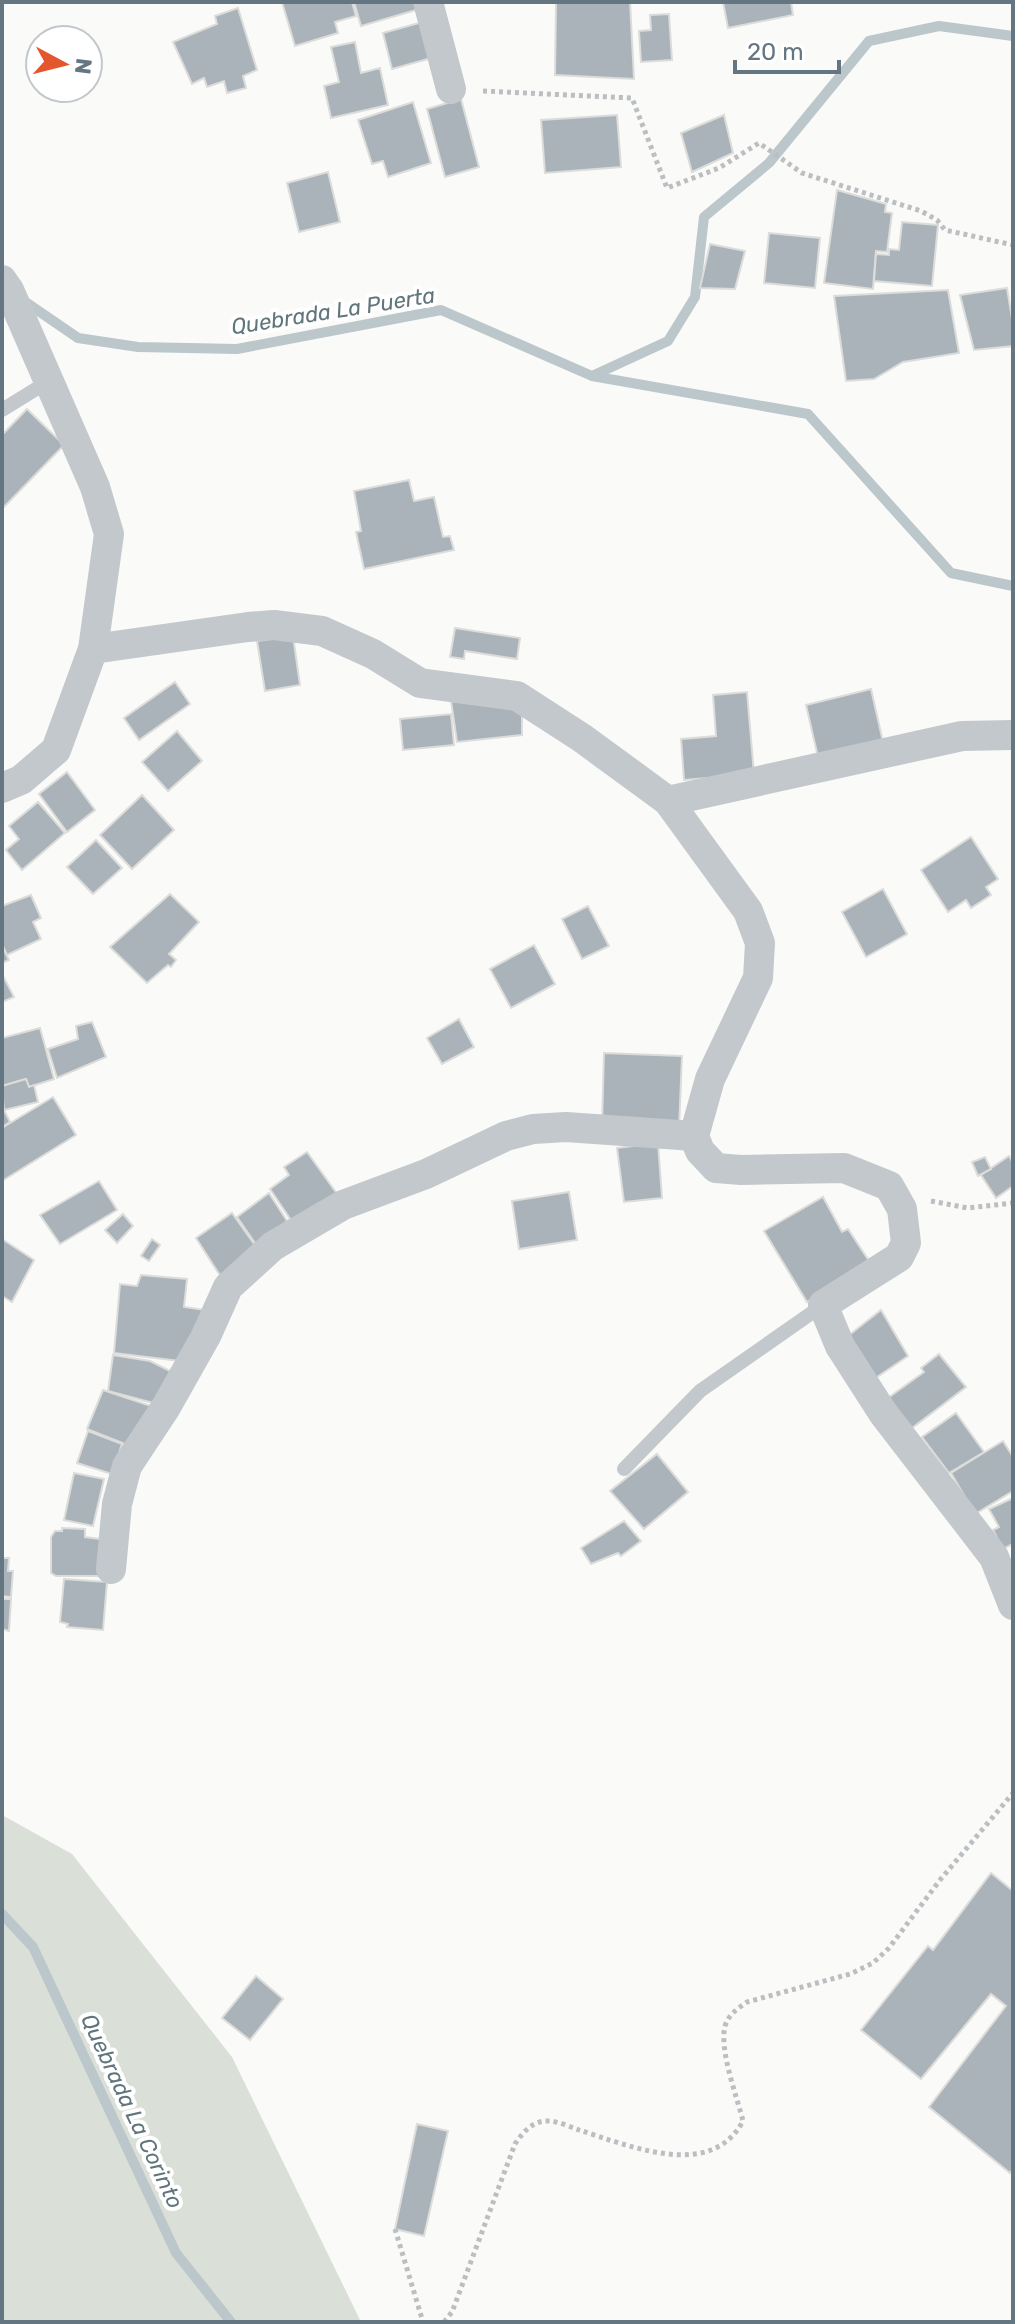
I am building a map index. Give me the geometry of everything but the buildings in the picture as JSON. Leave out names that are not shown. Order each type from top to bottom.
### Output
[{"type":"street","points":[[428,2],[451,89]]},
{"type":"street","points":[[2,788],[21,780],[56,750],[93,649],[109,534],[95,487],[9,291]]},
{"type":"street","points":[[93,649],[261,626],[322,631],[373,654],[420,683],[517,696],[582,738],[668,801],[748,911],[760,943],[758,978],[710,1079],[694,1136],[700,1151],[716,1168],[844,1168],[889,1186],[902,1209],[906,1243],[899,1257],[823,1305],[840,1346],[883,1413],[994,1557],[1013,1605]]},
{"type":"street","points":[[668,801],[962,736],[1013,735]]},
{"type":"street","points":[[111,1569],[117,1504],[127,1466],[166,1407],[206,1336],[228,1287],[273,1246],[343,1205],[426,1174],[506,1136],[533,1129],[566,1127],[694,1136]]},
{"type":"lane","points":[[2,410],[49,381]]},
{"type":"lane","points":[[624,1469],[700,1391],[823,1305]]},
{"type":"path","points":[[451,89],[632,98],[667,188],[719,168],[759,143],[802,173],[921,211],[937,220],[945,230],[1013,245]]},
{"type":"path","points":[[894,1194],[968,1208],[1013,1203]]},
{"type":"path","points":[[444,2322],[452,2312],[510,2158],[526,2128],[549,2121],[626,2145],[682,2156],[716,2151],[735,2137],[743,2121],[724,2045],[725,2026],[732,2013],[747,2002],[850,1974],[873,1963],[889,1948],[940,1880],[1013,1793]]},
{"type":"path","points":[[395,2229],[423,2322]]},
{"type":"shaded area","points":[[2,1815],[72,1854],[232,2057],[361,2322],[2,2322]]},
{"type":"waterway","name":"Quebrada La Puerta","points":[[21,299],[78,338],[138,347],[237,349],[441,310],[592,376],[668,341],[695,297],[704,217],[769,163],[869,41],[939,26],[1013,36]]},
{"type":"waterway","points":[[592,376],[808,414],[951,573],[1013,586]]},
{"type":"waterway","name":"Quebrada La Corinto","points":[[2,1914],[33,1947],[176,2253],[231,2322]]}]
